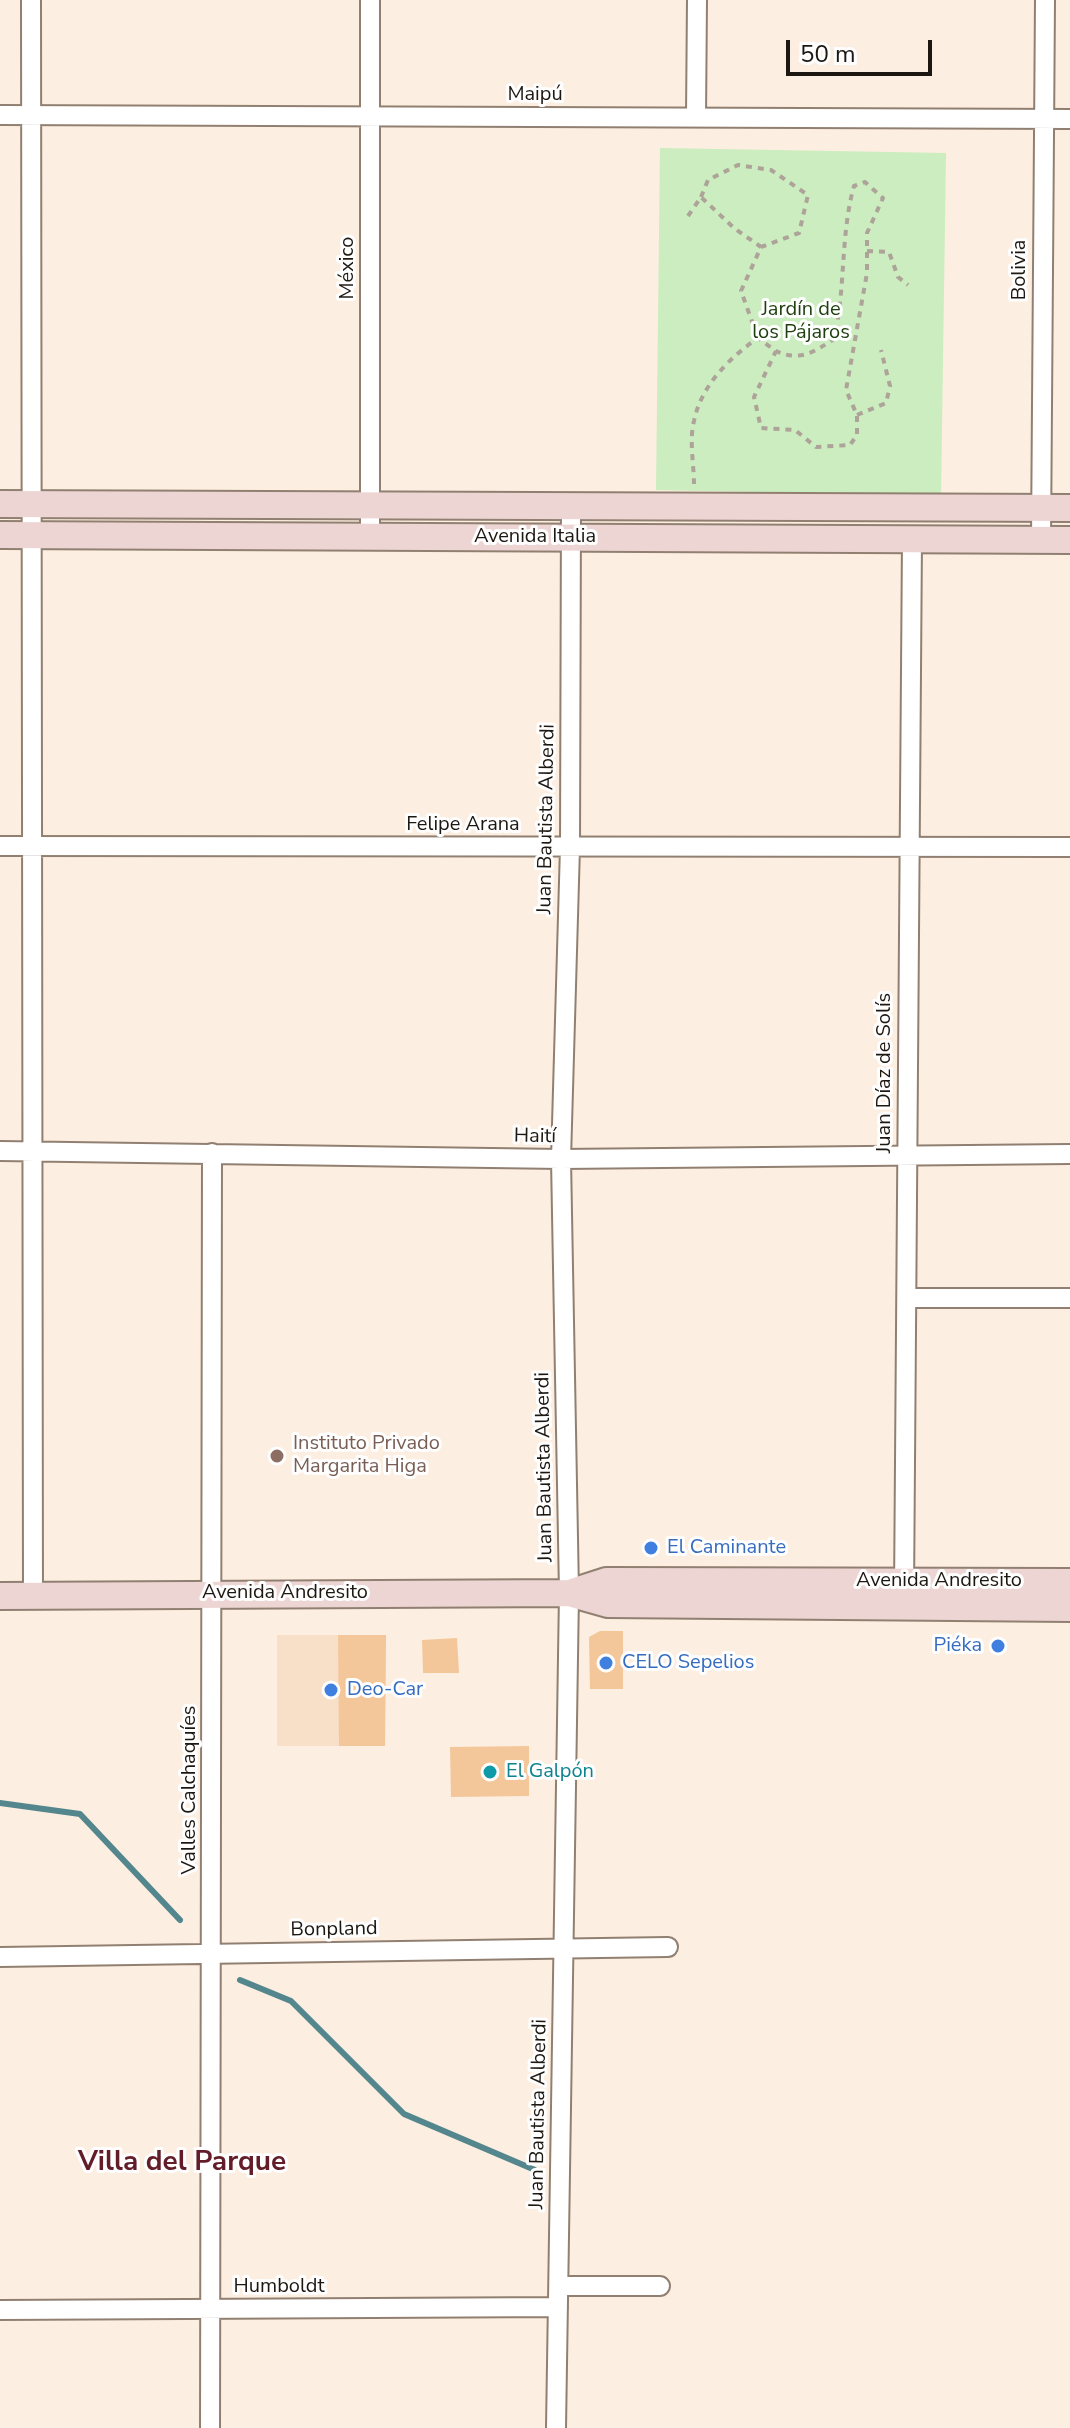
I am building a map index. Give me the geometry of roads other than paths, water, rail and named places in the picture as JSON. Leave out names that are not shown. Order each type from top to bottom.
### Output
[{"type":"main road","name":"Avenida Italia","points":[[0,504],[1070,508]]},
{"type":"main road","name":"Avenida Italia","points":[[0,535],[1070,540]]},
{"type":"main road","name":"Avenida Andresito","points":[[0,1596],[569,1593],[606,1581],[904,1594],[1070,1608]]},
{"type":"main road","name":"Avenida Andresito","points":[[904,1594],[1070,1582]]},
{"type":"street","points":[[31,0],[33,1596]]},
{"type":"street","name":"México","points":[[370,0],[370,537]]},
{"type":"street","points":[[696,117],[697,0]]},
{"type":"street","name":"Bolivia","points":[[1041,540],[1045,0]]},
{"type":"street","name":"Maipú","points":[[0,115],[1070,119]]},
{"type":"street","name":"Juan Bautista Alberdi","points":[[556,2428],[569,1593],[561,1159],[570,847],[571,506]]},
{"type":"street","name":"Juan Díaz de Solís","points":[[904,1594],[907,847],[912,539]]},
{"type":"street","name":"Felipe Arana","points":[[0,846],[1070,847]]},
{"type":"street","name":"Haití","points":[[0,1151],[561,1159],[1070,1154]]},
{"type":"street","name":"Valles Calchaquíes","points":[[210,2428],[213,2309],[212,1153]]},
{"type":"street","points":[[907,1298],[1070,1298]]},
{"type":"street","name":"Bonpland","points":[[0,1957],[668,1947]]},
{"type":"street","points":[[559,2286],[660,2286]]},
{"type":"street","name":"Humboldt","points":[[0,2310],[558,2307]]},
{"type":"waterway","points":[[0,1803],[80,1814],[180,1920]]},
{"type":"waterway","points":[[240,1980],[291,2001],[404,2114],[535,2170]]},
{"type":"place","name":"Instituto Privado Margarita Higa","points":[[277,1456]]},
{"type":"place","name":"El Caminante","points":[[651,1548]]},
{"type":"place","name":"Piéka","points":[[998,1646]]},
{"type":"place","name":"CELO Sepelios","points":[[606,1663]]},
{"type":"place","name":"Deo-Car","points":[[331,1690]]},
{"type":"place","name":"El Galpón","points":[[490,1772]]},
{"type":"district","name":"Villa del Parque","points":[[182,2163]]},
{"type":"park label","name":"Jardín de los Pájaros","points":[[801,322]]}]
